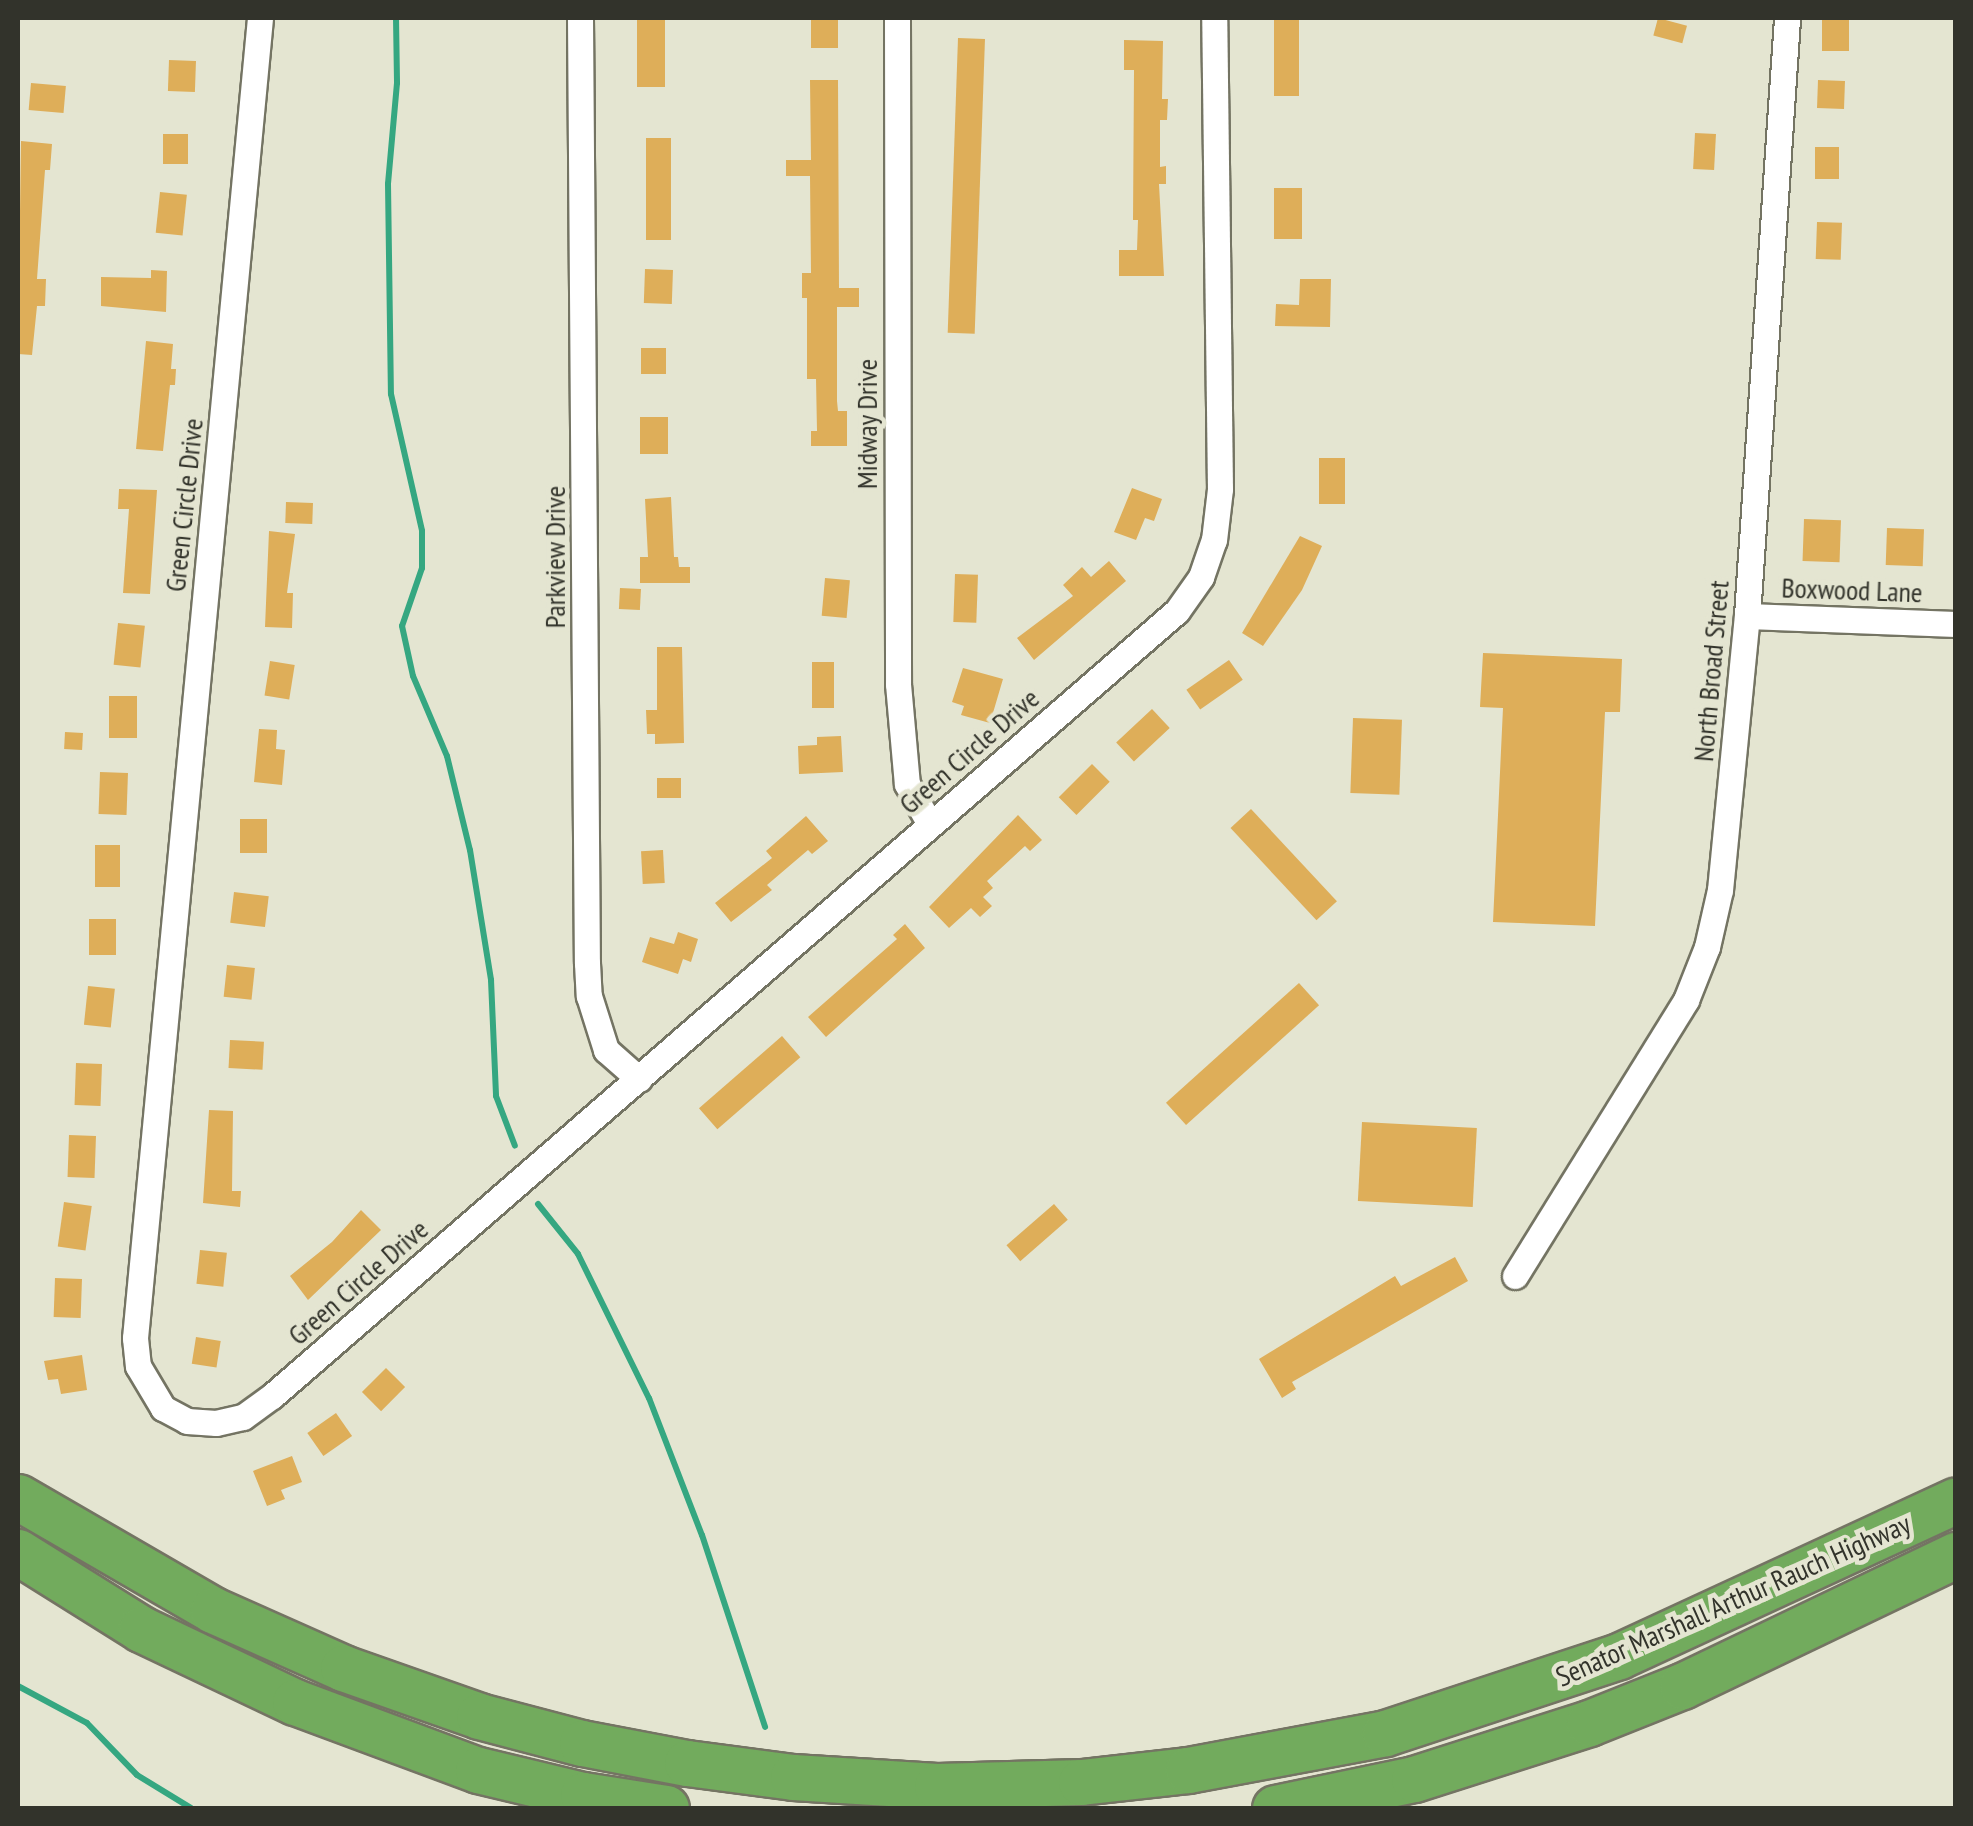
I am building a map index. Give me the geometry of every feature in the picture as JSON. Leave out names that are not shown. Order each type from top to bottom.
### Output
[{"type":"highway","name":"Senator Marshall Arthur Rauch Highway","points":[[18,1496],[88,1542],[213,1610],[343,1668],[479,1716],[687,1762],[792,1776],[937,1786],[1081,1782],[1188,1770],[1385,1733],[1604,1662],[1956,1500]]},
{"type":"highway","points":[[18,1552],[141,1629],[296,1702],[478,1770],[583,1795],[666,1808]]},
{"type":"highway","name":"Senator Marshall Arthur Rauch Highway","points":[[1275,1808],[1414,1779],[1589,1723],[1682,1686],[1956,1555]]},
{"type":"street","name":"Green Circle Drive","points":[[260,18],[135,1338],[138,1366],[162,1408],[187,1420],[216,1424],[243,1417],[1177,611],[1201,577],[1208,559],[1220,489],[1214,18]]},
{"type":"street","name":"Parkview Drive","points":[[580,18],[587,963],[589,996],[606,1050],[639,1079]]},
{"type":"street","name":"Midway Drive","points":[[897,18],[898,684],[907,784],[930,824]]},
{"type":"street","name":"North Broad Street","points":[[1516,1276],[1686,1000],[1707,947],[1720,890],[1747,616],[1787,18]]},
{"type":"street","name":"Boxwood Lane","points":[[1747,616],[1956,624]]},
{"type":"building","points":[[637,18],[665,18],[665,87],[637,87]]},
{"type":"building","points":[[811,18],[838,18],[838,48],[811,48]]},
{"type":"building","points":[[1274,18],[1299,18],[1299,96],[1274,96]]},
{"type":"building","points":[[1658,18],[1687,26],[1682,43],[1653,35]]},
{"type":"building","points":[[1822,18],[1849,18],[1849,51],[1822,51]]},
{"type":"building","points":[[958,38],[985,39],[975,334],[948,333]]},
{"type":"building","points":[[1124,40],[1163,41],[1162,99],[1168,99],[1167,120],[1160,120],[1160,167],[1166,166],[1166,184],[1159,184],[1164,276],[1119,276],[1119,250],[1137,250],[1138,220],[1133,220],[1134,70],[1124,70]]},
{"type":"building","points":[[169,60],[196,61],[195,92],[168,91]]},
{"type":"building","points":[[810,80],[838,80],[839,288],[859,288],[859,307],[837,307],[837,401],[838,411],[847,411],[847,446],[811,446],[811,431],[817,431],[816,379],[807,379],[807,298],[802,298],[802,273],[811,273],[810,176],[786,176],[786,160],[811,160]]},
{"type":"building","points":[[1818,80],[1845,81],[1844,109],[1817,108]]},
{"type":"building","points":[[31,83],[66,86],[64,113],[29,110]]},
{"type":"building","points":[[1695,133],[1716,134],[1714,170],[1693,169]]},
{"type":"building","points":[[163,134],[188,134],[188,164],[163,164]]},
{"type":"building","points":[[646,138],[671,138],[671,240],[646,240]]},
{"type":"building","points":[[21,141],[52,144],[50,170],[45,170],[37,279],[46,279],[45,306],[37,306],[32,355],[18,354]]},
{"type":"building","points":[[1815,147],[1839,147],[1839,179],[1815,179]]},
{"type":"building","points":[[1274,188],[1302,188],[1302,239],[1274,239]]},
{"type":"building","points":[[160,192],[187,195],[183,236],[156,233]]},
{"type":"building","points":[[1817,222],[1842,223],[1841,260],[1816,259]]},
{"type":"building","points":[[645,269],[673,270],[672,304],[644,303]]},
{"type":"building","points":[[151,270],[167,271],[166,312],[101,306],[101,277],[151,278]]},
{"type":"building","points":[[1300,279],[1331,279],[1330,327],[1275,326],[1276,304],[1299,305]]},
{"type":"building","points":[[146,341],[173,344],[171,369],[176,369],[175,385],[170,385],[163,451],[136,449]]},
{"type":"building","points":[[641,348],[666,348],[666,374],[641,374]]},
{"type":"building","points":[[640,417],[668,417],[668,454],[640,454]]},
{"type":"building","points":[[1319,458],[1345,458],[1345,504],[1319,504]]},
{"type":"building","points":[[1132,488],[1162,499],[1154,521],[1145,518],[1136,540],[1114,532]]},
{"type":"building","points":[[119,489],[157,490],[150,594],[123,593],[129,509],[118,509]]},
{"type":"building","points":[[671,497],[674,557],[678,557],[679,567],[690,567],[690,583],[640,583],[640,557],[648,557],[645,499]]},
{"type":"building","points":[[286,502],[313,503],[312,524],[285,523]]},
{"type":"building","points":[[1804,519],[1841,520],[1840,562],[1803,561]]},
{"type":"building","points":[[1887,528],[1924,529],[1923,566],[1886,565]]},
{"type":"building","points":[[269,531],[295,534],[287,593],[293,593],[292,628],[265,627]]},
{"type":"building","points":[[1300,536],[1322,546],[1302,590],[1263,646],[1242,633]]},
{"type":"building","points":[[1109,561],[1126,581],[1034,660],[1017,638],[1073,596],[1063,585],[1082,567],[1091,577]]},
{"type":"building","points":[[955,574],[978,575],[976,623],[953,622]]},
{"type":"building","points":[[825,578],[850,580],[847,618],[822,616]]},
{"type":"building","points":[[620,588],[641,589],[640,610],[619,609]]},
{"type":"building","points":[[118,623],[145,626],[140,668],[114,665]]},
{"type":"building","points":[[657,647],[682,647],[684,743],[655,744],[655,734],[647,734],[646,710],[657,710]]},
{"type":"building","points":[[1483,653],[1622,659],[1620,712],[1605,712],[1595,926],[1493,922],[1503,708],[1480,707]]},
{"type":"building","points":[[1229,660],[1243,680],[1200,709],[1186,690]]},
{"type":"building","points":[[270,661],[295,665],[289,699],[265,696]]},
{"type":"building","points":[[812,662],[834,662],[834,708],[812,708]]},
{"type":"building","points":[[963,668],[1003,679],[990,723],[961,715],[964,706],[952,702]]},
{"type":"building","points":[[109,696],[137,696],[137,738],[109,738]]},
{"type":"building","points":[[1152,709],[1170,728],[1134,761],[1116,742]]},
{"type":"building","points":[[1353,718],[1402,720],[1399,795],[1350,793]]},
{"type":"building","points":[[259,729],[277,730],[276,749],[285,750],[282,785],[254,782]]},
{"type":"building","points":[[65,732],[83,733],[82,750],[64,749]]},
{"type":"building","points":[[841,736],[843,772],[799,774],[798,746],[817,745],[817,737]]},
{"type":"building","points":[[1092,764],[1110,782],[1076,815],[1059,797]]},
{"type":"building","points":[[100,772],[128,773],[127,815],[99,814]]},
{"type":"building","points":[[657,778],[681,778],[681,798],[657,798]]},
{"type":"building","points":[[1251,809],[1337,901],[1316,920],[1231,828]]},
{"type":"building","points":[[1018,815],[1042,840],[1030,851],[1025,846],[987,881],[993,888],[983,897],[992,906],[980,917],[971,908],[949,928],[929,907]]},
{"type":"building","points":[[806,816],[828,841],[812,854],[808,850],[767,885],[772,890],[731,922],[715,903],[772,858],[766,851]]},
{"type":"building","points":[[240,819],[267,819],[267,853],[240,853]]},
{"type":"building","points":[[95,845],[120,845],[120,887],[95,887]]},
{"type":"building","points":[[663,850],[665,883],[643,884],[641,851]]},
{"type":"building","points":[[234,892],[269,896],[265,927],[230,923]]},
{"type":"building","points":[[89,919],[116,919],[116,955],[89,955]]},
{"type":"building","points":[[905,924],[925,948],[826,1037],[808,1017],[897,939],[893,935]]},
{"type":"building","points":[[678,932],[698,939],[691,962],[683,959],[678,974],[642,962],[650,937],[674,944]]},
{"type":"building","points":[[227,965],[255,968],[252,1000],[224,997]]},
{"type":"building","points":[[1299,983],[1319,1005],[1186,1125],[1166,1103]]},
{"type":"building","points":[[88,986],[115,989],[111,1028],[84,1025]]},
{"type":"building","points":[[782,1036],[800,1057],[717,1129],[699,1108]]},
{"type":"building","points":[[230,1040],[264,1042],[262,1070],[229,1068]]},
{"type":"building","points":[[76,1063],[102,1064],[101,1106],[75,1105]]},
{"type":"building","points":[[209,1110],[233,1111],[232,1191],[241,1191],[240,1207],[203,1203]]},
{"type":"building","points":[[1362,1122],[1477,1128],[1473,1207],[1358,1201]]},
{"type":"building","points":[[69,1135],[96,1136],[95,1178],[68,1177]]},
{"type":"building","points":[[64,1202],[92,1206],[85,1250],[58,1247]]},
{"type":"building","points":[[1054,1204],[1068,1220],[1020,1261],[1006,1245]]},
{"type":"building","points":[[361,1210],[381,1230],[308,1300],[290,1276],[332,1242]]},
{"type":"building","points":[[200,1250],[227,1253],[223,1287],[196,1284]]},
{"type":"building","points":[[1455,1257],[1468,1281],[1292,1382],[1296,1389],[1282,1398],[1259,1359],[1395,1276],[1401,1286]]},
{"type":"building","points":[[55,1278],[82,1279],[81,1318],[54,1317]]},
{"type":"building","points":[[196,1337],[221,1341],[216,1368],[192,1364]]},
{"type":"building","points":[[82,1355],[87,1390],[61,1394],[58,1379],[48,1380],[44,1361]]},
{"type":"building","points":[[386,1368],[405,1387],[381,1411],[362,1392]]},
{"type":"building","points":[[336,1413],[352,1436],[323,1456],[307,1433]]},
{"type":"building","points":[[292,1456],[302,1482],[281,1490],[285,1499],[267,1506],[253,1471]]},
{"type":"waterway","points":[[396,18],[397,83],[388,184],[391,394],[422,531],[422,568],[402,626],[413,676],[447,756],[470,850],[491,980],[496,1096],[515,1146]]},
{"type":"waterway","points":[[538,1204],[578,1254],[649,1398],[702,1535],[765,1727]]},
{"type":"waterway","points":[[18,1686],[87,1723],[137,1775],[191,1808]]}]
